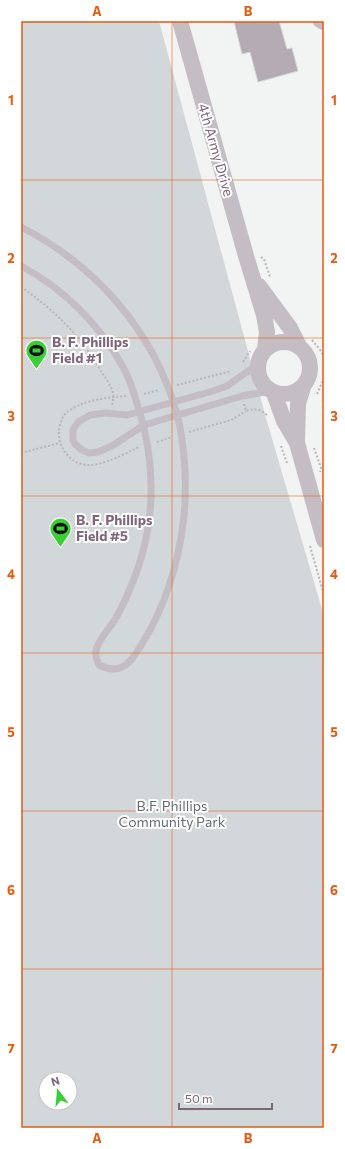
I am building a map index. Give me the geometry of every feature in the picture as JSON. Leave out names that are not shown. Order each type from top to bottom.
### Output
[{"type":"street","name":"4th Army Drive","points":[[180,21],[266,322],[267,332],[258,372],[260,380],[273,392],[284,421],[297,443],[324,540]]},
{"type":"street","points":[[319,21],[324,24]]},
{"type":"street","name":"4th Army Drive","points":[[253,278],[290,328],[299,346],[305,351],[309,358],[311,366],[308,381],[310,391],[298,404],[297,443]]},
{"type":"street","points":[[262,357],[270,346],[277,343],[292,343],[299,346]]},
{"type":"street","points":[[273,392],[284,395],[310,391]]},
{"type":"lane","points":[[21,228],[54,245],[72,258],[100,283],[120,305],[134,323],[158,362],[167,383],[177,415],[182,446],[185,492],[184,515],[176,561],[163,602],[143,641],[132,660],[121,668],[112,670],[99,666],[96,660],[95,652],[97,646],[116,618],[131,587],[141,559],[149,522],[152,477],[150,455],[144,425],[124,368],[99,332],[83,313],[66,297],[44,279],[21,266]]},
{"type":"lane","points":[[262,357],[227,386],[213,391],[124,415],[95,414],[81,419],[73,430],[73,440],[82,450],[93,453],[112,446],[144,425],[242,396],[273,392]]},
{"type":"path","points":[[21,287],[58,316],[86,347],[113,393],[112,414]]},
{"type":"path","points":[[310,391],[324,378]]},
{"type":"path","points":[[21,453],[73,440]]},
{"type":"path","points":[[314,448],[321,468]]},
{"type":"path","points":[[314,559],[324,595]]},
{"type":"green space","name":"B.F. Phillips Community Park","points":[[21,21],[159,21],[266,418],[324,616],[324,1128],[21,1128]]},
{"type":"building","points":[[234,21],[279,21],[287,49],[292,48],[298,71],[258,82],[250,52],[242,54]]},
{"type":"place","name":"B. F. Phillips Field #1","points":[[37,370]]},
{"type":"place","name":"B. F. Phillips Field #5","points":[[61,548]]}]
